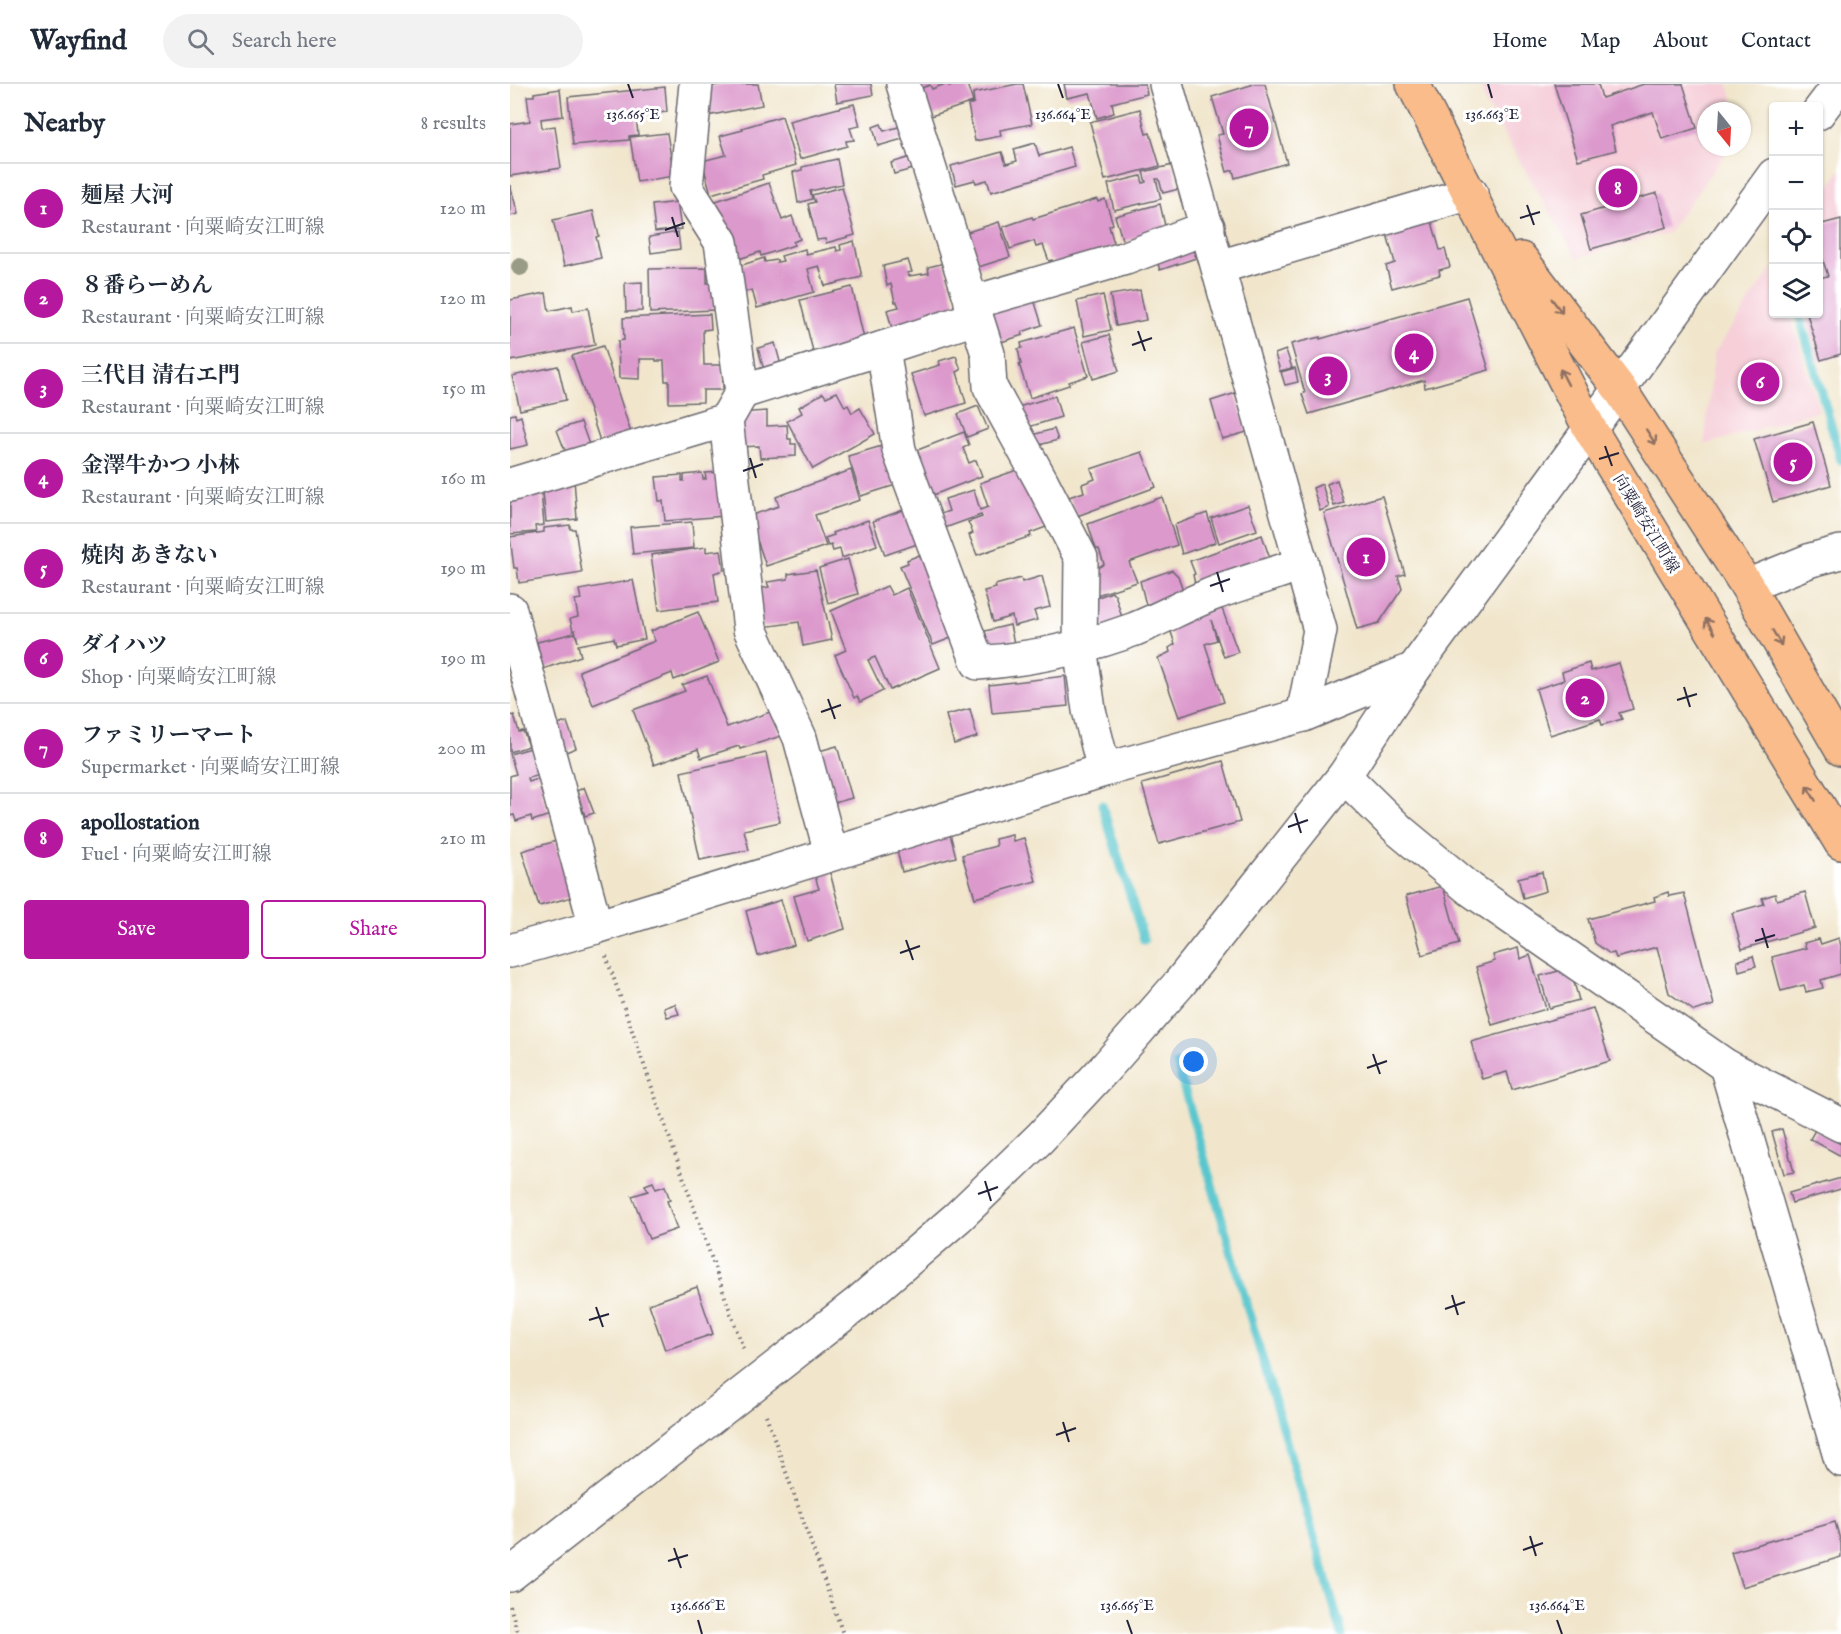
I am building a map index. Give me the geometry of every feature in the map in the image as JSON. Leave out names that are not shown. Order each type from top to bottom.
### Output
[{"type":"main road","name":"向粟崎安江町線","points":[[1413,84],[1471,193],[1590,429],[1841,843]]},
{"type":"main road","name":"向粟崎安江町線","points":[[1471,193],[1619,388],[1747,586],[1841,749]]},
{"type":"street","points":[[696,84],[686,187],[721,242],[742,392],[726,420],[750,629],[800,738],[831,853]]},
{"type":"street","points":[[903,84],[988,354],[990,387],[1081,558],[1080,647],[1089,710],[1104,770]]},
{"type":"street","points":[[1166,84],[1320,630],[1304,715]]},
{"type":"street","points":[[1823,107],[1840,84]]},
{"type":"street","points":[[510,1575],[885,1280],[958,1217],[1040,1138],[1108,1065],[1179,984],[1344,776],[1414,669],[1769,182]]},
{"type":"street","points":[[1219,267],[1471,193]]},
{"type":"street","points":[[742,392],[883,348],[973,310],[1126,258],[1208,227]]},
{"type":"street","points":[[883,348],[899,450],[978,663],[1014,660],[1080,647],[1136,628],[1216,593],[1302,564]]},
{"type":"street","points":[[510,485],[726,420]]},
{"type":"street","points":[[1747,586],[1811,560],[1841,552]]},
{"type":"street","points":[[510,610],[596,927]]},
{"type":"street","points":[[510,951],[596,927],[1104,770],[1304,715],[1414,669]]},
{"type":"street","points":[[1344,776],[1400,831],[1470,889],[1726,1066],[1841,1125]]},
{"type":"street","points":[[1726,1066],[1841,1460]]},
{"type":"path","points":[[596,927],[843,1634]]},
{"type":"path","points":[[510,1605],[518,1634]]},
{"type":"shaded area","points":[[1480,84],[1728,84],[1733,102],[1697,102],[1697,156],[1724,156],[1668,233],[1577,258],[1485,102]]},
{"type":"shaded area","points":[[1841,169],[1841,356],[1819,362],[1806,318],[1823,318],[1823,197]]},
{"type":"shaded area","points":[[1769,273],[1769,318],[1791,318],[1819,411],[1704,445],[1714,353]]},
{"type":"building","points":[[723,84],[758,84],[762,105],[707,116],[702,88]]},
{"type":"building","points":[[834,84],[871,84],[873,95],[837,102]]},
{"type":"building","points":[[945,84],[949,86],[967,84],[973,102],[928,117],[919,89],[930,85],[932,89]]},
{"type":"building","points":[[1023,84],[1032,124],[1000,130],[1001,136],[975,141],[968,105],[974,103],[973,93]]},
{"type":"building","points":[[1064,84],[1145,84],[1147,94],[1112,103],[1114,113],[1097,118],[1090,93],[1067,98]]},
{"type":"building","points":[[1254,84],[1265,84],[1287,163],[1235,178],[1233,170],[1227,172],[1217,135],[1223,134],[1212,97]]},
{"type":"building","points":[[1554,84],[1598,84],[1602,98],[1644,84],[1683,84],[1697,128],[1662,139],[1653,112],[1610,126],[1616,150],[1578,160]]},
{"type":"building","points":[[665,87],[667,112],[636,115],[638,135],[629,136],[629,140],[573,145],[568,97]]},
{"type":"building","points":[[560,89],[563,116],[541,119],[542,128],[555,126],[561,168],[510,176],[510,124],[530,121],[527,96]]},
{"type":"building","points":[[854,104],[860,126],[850,128],[854,140],[846,141],[847,146],[800,159],[789,121]]},
{"type":"building","points":[[1140,109],[1146,134],[1150,133],[1160,166],[1105,180],[1090,122]]},
{"type":"building","points":[[782,116],[796,165],[762,175],[763,179],[711,194],[702,161],[726,155],[720,136]]},
{"type":"building","points":[[881,124],[884,131],[902,126],[906,138],[878,146],[873,127]]},
{"type":"building","points":[[667,133],[674,176],[637,182],[630,137]]},
{"type":"building","points":[[1035,143],[1039,156],[1069,147],[1075,167],[991,192],[987,180],[976,183],[975,180],[956,185],[951,166],[1002,152],[1006,164],[1017,161],[1014,149]]},
{"type":"building","points":[[911,157],[913,169],[894,174],[891,163]]},
{"type":"building","points":[[837,159],[842,184],[810,191],[812,199],[798,203],[793,172],[802,170],[802,167]]},
{"type":"building","points":[[1173,165],[1179,189],[1163,193],[1159,179],[1156,179],[1161,199],[1114,210],[1108,184],[1141,176],[1143,183],[1146,182],[1143,172]]},
{"type":"building","points":[[769,183],[782,220],[792,216],[800,239],[793,242],[794,245],[761,256],[760,252],[736,260],[716,201]]},
{"type":"building","points":[[510,185],[518,214],[510,216]]},
{"type":"building","points":[[842,187],[855,235],[826,243],[825,239],[817,240],[808,204],[815,202],[812,195]]},
{"type":"building","points":[[1657,193],[1667,227],[1591,249],[1581,215]]},
{"type":"building","points":[[1097,199],[1098,202],[1105,199],[1113,224],[1109,226],[1115,247],[1055,268],[1052,260],[1049,261],[1043,245],[1036,247],[1034,241],[1010,249],[1003,227]]},
{"type":"building","points":[[677,202],[681,229],[655,232],[652,205]]},
{"type":"building","points":[[1160,204],[1166,230],[1123,242],[1115,216]]},
{"type":"building","points":[[593,211],[601,258],[564,266],[553,220]]},
{"type":"building","points":[[1841,219],[1841,354],[1821,360],[1808,318],[1823,318],[1823,277],[1828,276],[1823,260],[1823,224]]},
{"type":"building","points":[[999,222],[1010,257],[969,270],[958,235]]},
{"type":"building","points":[[1432,222],[1440,250],[1445,249],[1450,267],[1439,270],[1440,275],[1392,288],[1386,266],[1395,263],[1387,234]]},
{"type":"building","points":[[678,232],[680,249],[651,253],[649,237]]},
{"type":"building","points":[[854,241],[862,277],[825,286],[819,266],[808,269],[814,292],[757,308],[752,290],[742,293],[736,267],[764,258],[765,262],[783,261],[781,256],[805,249],[806,254],[836,247],[837,251],[841,250],[840,245]]},
{"type":"building","points":[[1192,244],[1196,258],[1160,270],[1155,255]]},
{"type":"building","points":[[908,260],[912,272],[907,273],[909,276],[929,273],[928,267],[945,263],[957,313],[893,332],[887,310],[899,307],[895,302],[891,284],[887,286],[883,266]]},
{"type":"building","points":[[707,268],[707,283],[714,283],[714,310],[650,313],[649,269]]},
{"type":"building","points":[[642,282],[642,311],[626,312],[625,283]]},
{"type":"building","points":[[852,287],[865,343],[814,355],[800,300]]},
{"type":"building","points":[[1140,290],[1146,320],[1116,326],[1110,295]]},
{"type":"building","points":[[546,293],[549,311],[572,306],[573,311],[588,308],[595,345],[510,361],[510,300]]},
{"type":"building","points":[[1032,293],[1042,325],[1022,332],[1023,335],[998,343],[987,308]]},
{"type":"building","points":[[1103,295],[1111,330],[1084,336],[1077,301]]},
{"type":"building","points":[[1467,297],[1489,370],[1425,388],[1424,380],[1309,414],[1291,344],[1320,337],[1320,339]]},
{"type":"building","points":[[710,314],[711,329],[703,330],[704,365],[723,365],[723,390],[703,390],[703,402],[669,403],[669,381],[665,381],[664,361],[656,361],[656,359],[640,359],[640,379],[619,378],[618,341],[624,340],[623,318]]},
{"type":"building","points":[[1074,328],[1088,376],[1030,398],[1019,364],[1021,364],[1018,349],[1022,348],[1021,343]]},
{"type":"building","points":[[1109,335],[1119,371],[1093,379],[1083,342]]},
{"type":"building","points":[[775,343],[782,369],[765,374],[758,348]]},
{"type":"building","points":[[603,346],[632,436],[602,447],[572,356]]},
{"type":"building","points":[[1286,350],[1292,368],[1280,371],[1275,354]]},
{"type":"building","points":[[956,356],[961,370],[957,372],[966,403],[924,416],[911,374],[940,365],[939,361]]},
{"type":"building","points":[[558,366],[566,400],[520,410],[512,376]]},
{"type":"building","points":[[1295,368],[1298,382],[1285,385],[1281,372]]},
{"type":"building","points":[[837,392],[845,407],[848,405],[852,413],[860,408],[875,434],[813,469],[787,421],[802,413],[799,407],[823,393],[826,397]]},
{"type":"building","points":[[1236,393],[1247,432],[1222,439],[1211,401]]},
{"type":"building","points":[[1055,396],[1061,417],[1022,429],[1015,408]]},
{"type":"building","points":[[978,406],[988,429],[967,437],[958,414]]},
{"type":"building","points":[[767,411],[767,426],[787,425],[788,439],[791,439],[791,444],[796,444],[796,456],[760,458],[759,446],[739,447],[737,413]]},
{"type":"building","points":[[515,414],[516,418],[521,416],[528,445],[510,449],[510,415]]},
{"type":"building","points":[[581,422],[592,453],[569,461],[557,430]]},
{"type":"building","points":[[1813,422],[1831,485],[1773,502],[1754,439]]},
{"type":"building","points":[[1054,429],[1058,440],[1035,446],[1032,435]]},
{"type":"building","points":[[964,432],[969,445],[963,448],[969,463],[976,460],[982,476],[928,497],[910,453]]},
{"type":"building","points":[[892,443],[905,482],[861,496],[848,456]]},
{"type":"building","points":[[1142,452],[1156,487],[1077,516],[1069,497],[1084,492],[1082,484],[1095,479],[1091,469]]},
{"type":"building","points":[[1020,469],[1033,493],[1046,527],[1030,533],[1031,536],[977,555],[969,535],[973,533],[968,522],[982,517],[981,515],[939,530],[935,516],[949,511],[945,499],[974,490],[980,510],[988,507],[980,483]]},
{"type":"building","points":[[851,470],[860,500],[815,515],[826,546],[766,566],[749,516],[779,506],[776,497]]},
{"type":"building","points":[[720,472],[724,516],[665,521],[663,501],[659,501],[656,477],[682,475],[682,481],[684,481],[684,475],[702,473],[703,479],[706,479],[705,473]]},
{"type":"building","points":[[574,479],[577,519],[546,522],[542,482]]},
{"type":"building","points":[[1337,480],[1344,503],[1334,506],[1327,484]]},
{"type":"building","points":[[1322,484],[1329,507],[1320,511],[1313,488]]},
{"type":"building","points":[[541,491],[544,525],[535,526],[536,532],[510,534],[510,495]]},
{"type":"building","points":[[1382,496],[1405,574],[1398,576],[1402,589],[1379,623],[1357,629],[1324,513]]},
{"type":"building","points":[[1162,497],[1177,545],[1129,562],[1137,582],[1091,597],[1091,572],[1104,564],[1099,549],[1096,549],[1088,524]]},
{"type":"building","points":[[917,505],[929,540],[885,555],[873,521]]},
{"type":"building","points":[[1248,505],[1257,530],[1219,543],[1211,518]]},
{"type":"building","points":[[1207,513],[1216,542],[1182,554],[1174,525]]},
{"type":"building","points":[[868,520],[877,545],[842,558],[840,549],[833,551],[831,545],[828,546],[825,538]]},
{"type":"building","points":[[692,522],[694,548],[633,554],[630,527]]},
{"type":"building","points":[[570,525],[570,529],[575,529],[582,573],[519,583],[517,568],[514,568],[510,537],[544,532],[544,528]]},
{"type":"building","points":[[1262,535],[1271,562],[1195,584],[1193,575],[1195,574],[1190,561]]},
{"type":"building","points":[[706,547],[706,552],[721,550],[724,570],[714,573],[718,602],[659,610],[651,555]]},
{"type":"building","points":[[922,554],[956,636],[933,645],[900,566],[908,563],[907,560]]},
{"type":"building","points":[[848,559],[858,594],[828,603],[819,568]]},
{"type":"building","points":[[816,570],[832,640],[803,646],[799,622],[763,627],[755,590],[769,587],[767,582],[788,579],[788,574]]},
{"type":"building","points":[[1172,570],[1178,576],[1184,593],[1146,605],[1140,581]]},
{"type":"building","points":[[1042,576],[1050,607],[1034,611],[1037,620],[1014,626],[1012,616],[993,622],[984,591],[996,588],[995,585],[1021,578],[1022,582]]},
{"type":"building","points":[[633,580],[645,639],[616,645],[614,638],[578,645],[581,656],[543,669],[537,642],[575,633],[578,642],[575,630],[573,631],[570,619],[578,617],[575,600],[581,599],[579,590]]},
{"type":"building","points":[[887,586],[892,595],[907,588],[940,668],[890,690],[875,657],[868,660],[883,691],[860,702],[857,696],[854,698],[835,655],[846,650],[831,611]]},
{"type":"building","points":[[1112,592],[1115,594],[1123,621],[1095,631],[1090,600]]},
{"type":"building","points":[[1221,606],[1238,652],[1224,657],[1211,620],[1217,640],[1205,644],[1224,702],[1179,717],[1158,658],[1170,652],[1169,648],[1175,644],[1168,623]]},
{"type":"building","points":[[698,612],[719,662],[674,680],[672,673],[593,705],[579,671],[655,641],[651,631]]},
{"type":"building","points":[[1010,625],[1015,648],[991,655],[985,631]]},
{"type":"building","points":[[1589,663],[1591,671],[1619,663],[1633,709],[1619,713],[1622,719],[1602,725],[1600,719],[1550,735],[1536,689],[1564,680],[1562,672]]},
{"type":"building","points":[[707,676],[727,727],[773,711],[781,736],[701,758],[698,749],[654,765],[633,710],[685,691],[682,685]]},
{"type":"building","points":[[1065,676],[1068,706],[992,713],[989,685]]},
{"type":"building","points":[[970,709],[977,737],[954,744],[946,715]]},
{"type":"building","points":[[514,715],[519,732],[523,731],[529,746],[510,752],[510,716]]},
{"type":"building","points":[[567,722],[576,748],[566,752],[556,725]]},
{"type":"building","points":[[837,746],[852,798],[827,805],[812,753]]},
{"type":"building","points":[[531,748],[540,775],[528,778],[529,782],[541,778],[545,790],[541,791],[550,815],[532,821],[531,816],[516,821],[514,815],[510,816],[510,776],[516,774],[510,754]]},
{"type":"building","points":[[766,753],[780,822],[744,830],[749,850],[700,860],[681,772]]},
{"type":"building","points":[[1223,761],[1240,822],[1159,844],[1142,784]]},
{"type":"building","points":[[584,787],[594,813],[585,816],[577,791]]},
{"type":"building","points":[[949,830],[956,857],[902,872],[896,846]]},
{"type":"building","points":[[1012,835],[1013,841],[1024,838],[1036,881],[975,898],[962,855],[996,846],[995,839]]},
{"type":"building","points":[[556,841],[572,897],[539,906],[522,851]]},
{"type":"building","points":[[828,865],[845,929],[807,941],[794,896],[819,889],[813,870]]},
{"type":"building","points":[[1542,872],[1546,891],[1523,898],[1518,878]]},
{"type":"building","points":[[1443,886],[1459,944],[1422,955],[1406,896]]},
{"type":"building","points":[[1668,892],[1669,896],[1684,893],[1714,1005],[1694,1011],[1669,993],[1657,947],[1616,958],[1614,953],[1610,954],[1595,943],[1588,919],[1655,901],[1654,897]]},
{"type":"building","points":[[1805,892],[1815,928],[1742,949],[1732,913],[1764,904],[1762,898],[1775,894],[1777,900]]},
{"type":"building","points":[[781,900],[794,945],[758,956],[746,911]]},
{"type":"building","points":[[1839,938],[1841,974],[1821,980],[1823,988],[1806,992],[1804,985],[1781,991],[1772,957],[1806,948],[1804,943],[1819,939],[1821,944]]},
{"type":"building","points":[[1518,948],[1520,959],[1530,955],[1546,1009],[1492,1025],[1476,967],[1495,961],[1493,955]]},
{"type":"building","points":[[1753,956],[1756,966],[1739,971],[1737,961]]},
{"type":"building","points":[[1570,968],[1579,1000],[1549,1008],[1540,976]]},
{"type":"building","points":[[675,1004],[679,1014],[667,1017],[664,1008]]},
{"type":"building","points":[[1593,1008],[1610,1061],[1512,1090],[1507,1072],[1482,1079],[1471,1042]]},
{"type":"building","points":[[1782,1129],[1794,1172],[1784,1174],[1772,1132]]},
{"type":"building","points":[[1815,1130],[1841,1144],[1841,1156],[1810,1139]]},
{"type":"building","points":[[1841,1178],[1841,1189],[1792,1203],[1789,1193]]},
{"type":"building","points":[[653,1182],[656,1189],[665,1186],[670,1200],[667,1201],[677,1229],[649,1239],[632,1196],[648,1191],[645,1185]]},
{"type":"building","points":[[697,1287],[713,1334],[665,1350],[649,1304]]},
{"type":"building","points":[[1835,1522],[1841,1543],[1841,1557],[1742,1587],[1731,1552]]},
{"type":"waterway","points":[[1800,318],[1841,460]]},
{"type":"waterway","points":[[1102,805],[1144,940]]},
{"type":"waterway","points":[[1177,1064],[1342,1634]]},
{"type":"place","name":"ファミリーマート","points":[[1249,128]]},
{"type":"place","name":"apollostation","points":[[1618,188]]},
{"type":"place","name":"金澤牛かつ 小林","points":[[1414,353]]},
{"type":"place","name":"三代目 清右エ門","points":[[1328,376]]},
{"type":"place","name":"ダイハツ","points":[[1760,382]]},
{"type":"place","name":"焼肉 あきない","points":[[1793,462]]},
{"type":"place","name":"麺屋 大河","points":[[1366,557]]},
{"type":"place","name":"８番らーめん","points":[[1585,698]]}]
